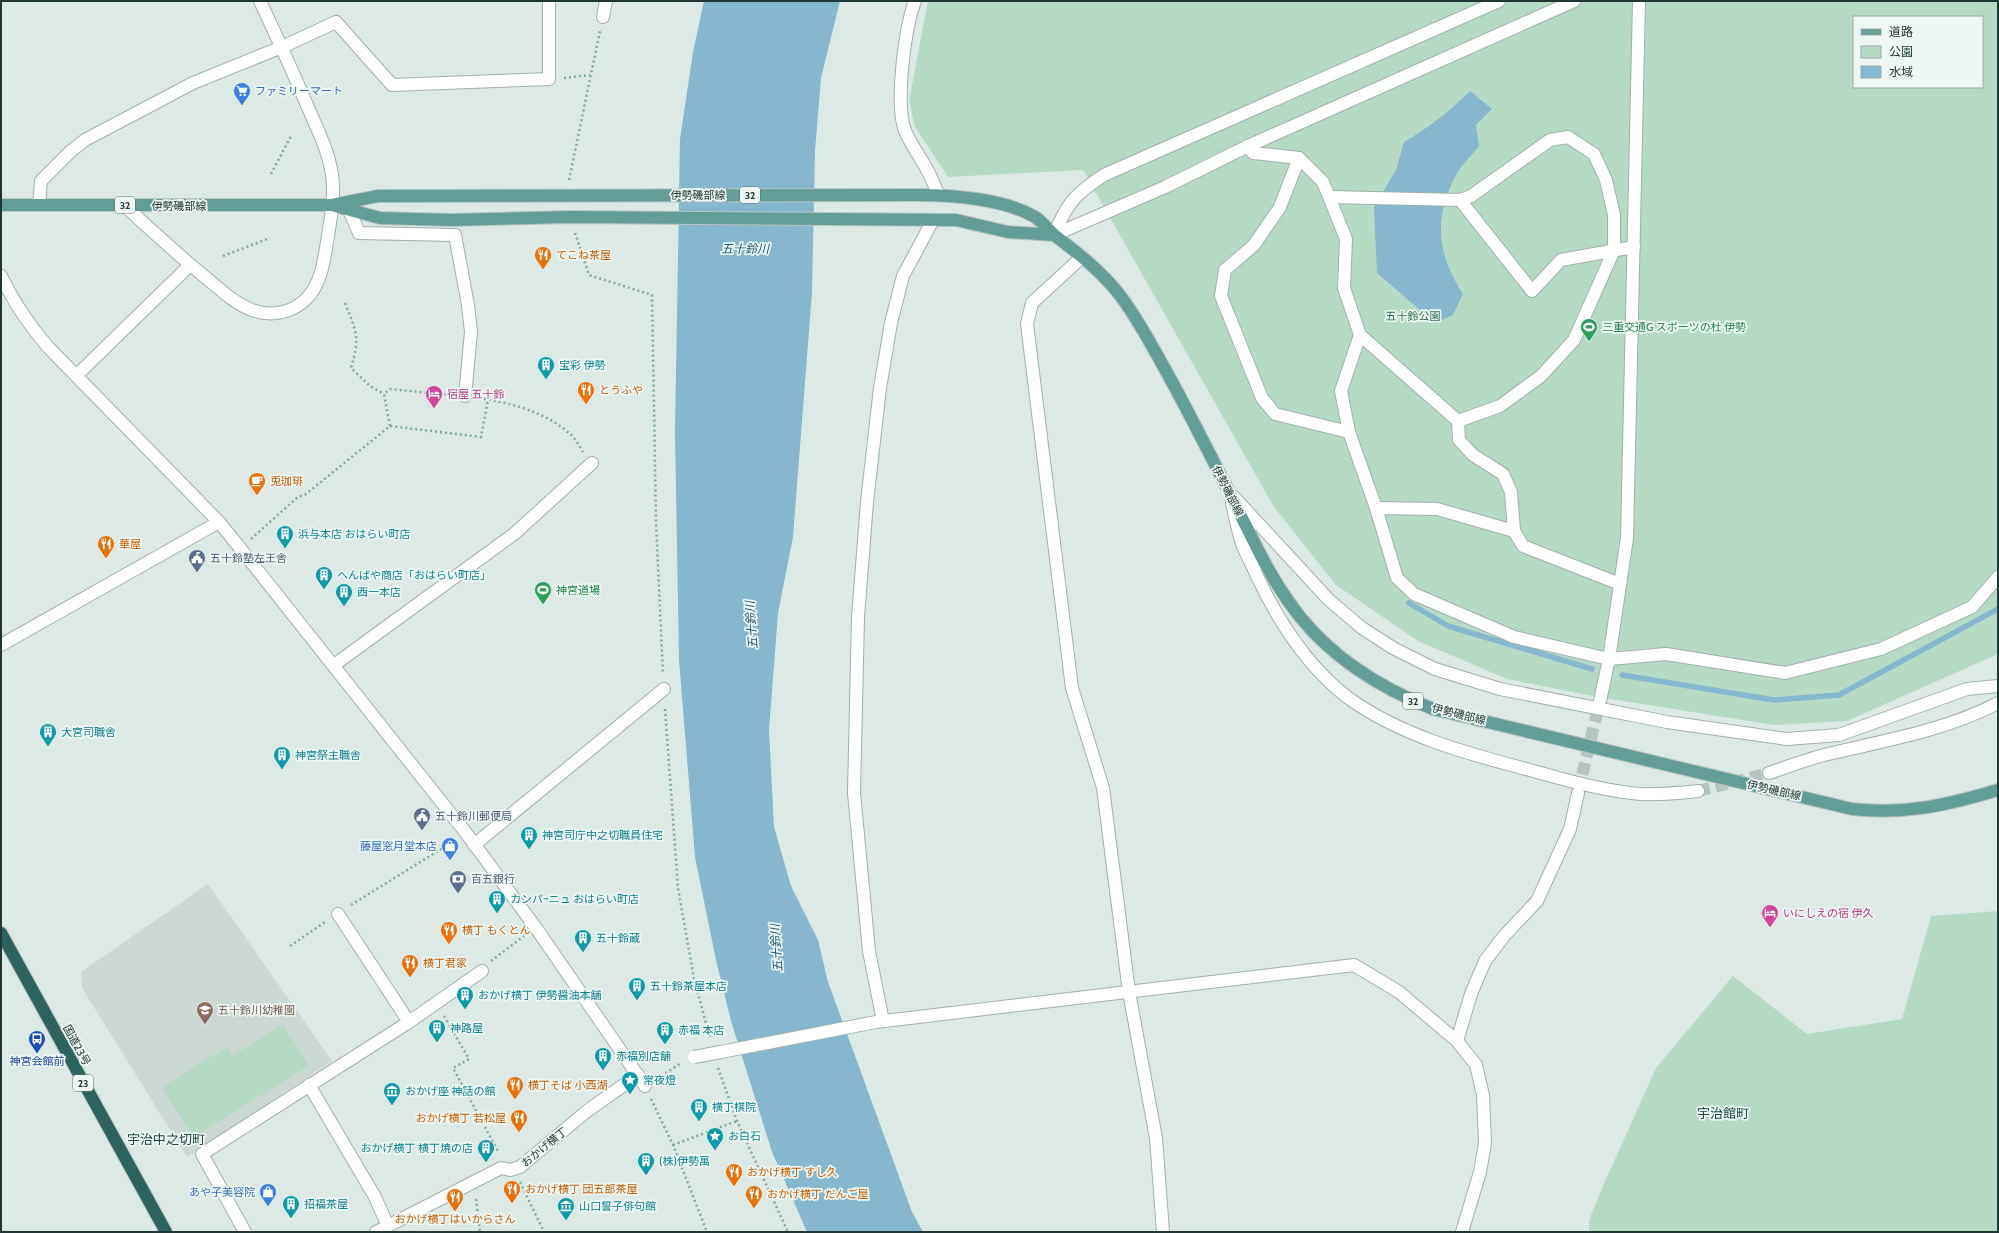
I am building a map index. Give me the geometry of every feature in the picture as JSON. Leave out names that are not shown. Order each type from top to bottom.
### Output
[{"type":"highway","name":"国道23号","points":[[1,933],[166,1232]]},
{"type":"main road","name":"伊勢磯部線","points":[[1,205],[332,205],[378,196],[938,195],[985,201],[1014,208],[1036,217],[1054,235],[1082,257],[1121,297],[1140,325],[1182,400],[1264,563],[1301,618],[1348,664],[1407,699],[1433,709],[1852,809],[1877,812],[1903,811],[1941,805],[1998,790]]},
{"type":"main road","name":"伊勢磯部線","points":[[332,205],[380,218],[451,220],[576,218],[956,220],[1008,232],[1054,235]]},
{"type":"street","points":[[124,205],[190,265],[237,303],[251,310],[262,314],[289,310],[301,304],[317,285],[325,256],[332,205],[333,184],[329,159],[282,47],[260,1]]},
{"type":"street","points":[[39,205],[41,181],[71,151],[85,140],[193,83],[282,47],[336,22],[392,85],[549,79],[549,1]]},
{"type":"street","points":[[603,16],[606,1]]},
{"type":"street","points":[[1054,235],[1072,200],[1086,187],[1104,175],[1499,1]]},
{"type":"street","points":[[1054,235],[1165,187],[1248,146],[1574,1]]},
{"type":"street","points":[[1600,701],[1609,659],[1626,538],[1639,1]]},
{"type":"street","points":[[914,2],[901,85],[901,119],[906,133],[933,178],[938,195]]},
{"type":"street","points":[[1329,197],[1354,199],[1460,200],[1471,196],[1550,140],[1568,137],[1594,154],[1606,180],[1614,215],[1614,250],[1574,340],[1541,376],[1500,406],[1458,421]]},
{"type":"street","points":[[1248,146],[1253,153],[1299,158],[1323,182],[1346,239],[1344,288],[1360,335],[1458,421],[1459,440],[1473,455],[1503,474],[1510,492],[1514,531],[1523,546],[1620,584]]},
{"type":"street","points":[[1299,158],[1280,207],[1254,245],[1225,270],[1221,296],[1262,398],[1275,414],[1349,432]]},
{"type":"street","points":[[1460,200],[1532,291],[1561,260],[1634,247]]},
{"type":"street","points":[[349,210],[359,233],[455,235],[468,304],[471,332],[465,396]]},
{"type":"street","points":[[880,1021],[869,951],[854,794],[858,617],[880,388],[891,323],[904,276],[933,220]]},
{"type":"street","points":[[1082,257],[1032,303],[1027,324],[1072,688],[1103,788],[1129,992],[1156,1138],[1163,1232]]},
{"type":"street","points":[[77,376],[190,265]]},
{"type":"street","points":[[1,276],[15,305],[28,324],[48,348],[220,522],[334,665],[466,833],[536,928],[645,1086]]},
{"type":"street","points":[[1360,335],[1341,391],[1349,432],[1376,508],[1397,578],[1414,594],[1514,637],[1609,659],[1666,654],[1784,673],[1881,649],[1972,607],[1998,577]]},
{"type":"street","points":[[334,665],[514,534],[592,463]]},
{"type":"street","points":[[1228,490],[1329,600],[1362,628],[1393,648],[1435,669],[1500,689],[1667,722],[1787,739],[1839,735],[1967,690],[1998,686]]},
{"type":"street","points":[[1228,490],[1243,545],[1280,620],[1301,651],[1318,671],[1348,697],[1377,716],[1406,730],[1439,743],[1499,762],[1616,791],[1669,794],[1698,791]]},
{"type":"street","points":[[1376,508],[1437,509],[1514,531]]},
{"type":"street","points":[[1,645],[220,522]]},
{"type":"street","points":[[474,845],[664,689]]},
{"type":"street","points":[[1769,773],[1822,756],[1926,730],[1980,712],[1998,703]]},
{"type":"street","points":[[1457,1041],[1471,994],[1485,961],[1504,936],[1537,901],[1570,830],[1578,794]]},
{"type":"street","points":[[338,914],[409,1022]]},
{"type":"street","points":[[694,1057],[880,1021],[1354,966],[1399,992],[1457,1041],[1476,1065],[1483,1095],[1485,1143],[1480,1172],[1462,1232]]},
{"type":"street","points":[[245,1232],[202,1154],[409,1022],[482,971]]},
{"type":"street","name":"おかげ横丁","points":[[376,1232],[471,1185],[501,1168],[510,1170],[520,1167],[587,1111],[638,1075]]},
{"type":"street","points":[[309,1085],[375,1197],[388,1226]]},
{"type":"path","points":[[567,196],[571,168],[603,16]]},
{"type":"path","points":[[549,79],[590,75]]},
{"type":"path","points":[[271,174],[290,136]]},
{"type":"path","points":[[576,218],[590,275],[652,295],[656,522],[664,689],[678,888],[694,979],[738,1121],[788,1232]]},
{"type":"path","points":[[223,256],[270,238]]},
{"type":"path","points":[[346,303],[357,332],[358,344],[351,368],[370,386],[384,394],[390,426]]},
{"type":"path","points":[[384,394],[390,389],[465,396],[518,406],[559,425],[572,435],[592,463]]},
{"type":"path","points":[[240,548],[298,497],[306,494],[390,426],[481,437],[488,400]]},
{"type":"path","points":[[290,946],[466,833]]},
{"type":"path","points":[[482,971],[483,967],[536,928]]},
{"type":"path","points":[[437,1003],[469,1059],[453,1068],[504,1163],[517,1175],[544,1232]]},
{"type":"path","points":[[694,1057],[645,1086],[673,1145],[707,1232]]},
{"type":"path","points":[[673,1145],[738,1121]]},
{"type":"path","points":[[471,1185],[476,1200],[480,1232]]},
{"type":"shaded area","name":"五十鈴川幼稚園","points":[[208,884],[332,1061],[187,1157],[82,988],[81,972]]},
{"type":"green space","name":"三重交通G スポーツの杜 伊勢","points":[[928,1],[1998,1],[1998,654],[1847,721],[1774,725],[1592,696],[1507,679],[1418,641],[1336,585],[1274,507],[1083,170],[948,177],[915,127],[909,101]]},
{"type":"green space","points":[[1998,911],[1998,1232],[1589,1232],[1589,1220],[1656,1068],[1733,976],[1807,1034],[1902,1019],[1931,916]]},
{"type":"green space","points":[[283,1024],[309,1066],[193,1137],[162,1087],[227,1047],[232,1056]]},
{"type":"water","name":"五十鈴川","points":[[704,1],[840,1],[821,78],[815,151],[812,292],[793,537],[778,613],[769,730],[774,827],[791,886],[818,940],[828,982],[912,1212],[923,1232],[807,1232],[772,1152],[731,1021],[716,960],[695,857],[679,660],[675,432],[680,139],[693,52]]},
{"type":"water","points":[[1470,91],[1492,109],[1476,125],[1479,146],[1458,171],[1444,206],[1441,221],[1443,250],[1454,279],[1463,294],[1453,315],[1435,323],[1377,273],[1374,207],[1396,170],[1404,142],[1438,119]]},
{"type":"waterway","points":[[1409,603],[1448,626],[1592,669]]},
{"type":"waterway","points":[[1622,675],[1774,700],[1839,695],[1998,609]]},
{"type":"tunnel","points":[[1578,792],[1600,701]]},
{"type":"tunnel","points":[[1698,791],[1769,773]]},
{"type":"place","name":"ファミリーマート","points":[[242,106]]},
{"type":"place","name":"てこね茶屋","points":[[543,270]]},
{"type":"place","name":"三重交通G スポーツの杜 伊勢","points":[[1589,342]]},
{"type":"place","name":"宝彩 伊勢","points":[[546,380]]},
{"type":"place","name":"とうふや","points":[[586,405]]},
{"type":"place","name":"宿屋 五十鈴","points":[[434,409]]},
{"type":"place","name":"兎珈琲","points":[[257,496]]},
{"type":"place","name":"浜与本店 おはらい町店","points":[[285,549]]},
{"type":"place","name":"華屋","points":[[106,559]]},
{"type":"place","name":"五十鈴塾左王舎","points":[[197,573]]},
{"type":"place","name":"へんばや商店「おはらい町店」","points":[[324,590]]},
{"type":"place","name":"神宮道場","points":[[543,605]]},
{"type":"place","name":"酉一本店","points":[[344,607]]},
{"type":"place","name":"大宮司職舎","points":[[48,747]]},
{"type":"place","name":"神宮祭主職舎","points":[[282,770]]},
{"type":"place","name":"五十鈴川郵便局","points":[[422,831]]},
{"type":"place","name":"神宮司庁中之切職員住宅","points":[[529,850]]},
{"type":"place","name":"藤屋窓月堂本店","points":[[450,861]]},
{"type":"place","name":"百五銀行","points":[[458,894]]},
{"type":"place","name":"カンパｰニュ おはらい町店","points":[[497,914]]},
{"type":"place","name":"いにしえの宿 伊久","points":[[1770,928]]},
{"type":"place","name":"横丁 もくとん","points":[[449,945]]},
{"type":"place","name":"五十鈴蔵","points":[[583,953]]},
{"type":"place","name":"横丁君家","points":[[410,978]]},
{"type":"place","name":"五十鈴茶屋本店","points":[[637,1001]]},
{"type":"place","name":"おかげ横丁 伊勢醤油本舗","points":[[465,1010]]},
{"type":"place","name":"五十鈴川幼稚園","points":[[205,1025]]},
{"type":"place","name":"神路屋","points":[[437,1043]]},
{"type":"place","name":"赤福 本店","points":[[665,1045]]},
{"type":"place","name":"神宮会館前","points":[[37,1054]]},
{"type":"place","name":"赤福別店舗","points":[[603,1071]]},
{"type":"place","name":"常夜燈","points":[[630,1095]]},
{"type":"place","name":"横丁そば 小西湖","points":[[515,1100]]},
{"type":"place","name":"おかげ座 神話の館","points":[[392,1106]]},
{"type":"place","name":"横丁棋院","points":[[699,1122]]},
{"type":"place","name":"おかげ横丁 若松屋","points":[[519,1133]]},
{"type":"place","name":"お白石","points":[[715,1151]]},
{"type":"place","name":"おかげ横丁 横丁焼の店","points":[[486,1163]]},
{"type":"place","name":"(株)伊勢萬","points":[[646,1176]]},
{"type":"place","name":"おかげ横丁 すし久","points":[[734,1187]]},
{"type":"place","name":"おかげ横丁 団五郎茶屋","points":[[512,1204]]},
{"type":"place","name":"あや子美容院","points":[[268,1207]]},
{"type":"place","name":"おかげ横丁 だんご屋","points":[[754,1209]]},
{"type":"place","name":"おかげ横丁はいからさん","points":[[455,1212]]},
{"type":"place","name":"招福茶屋","points":[[291,1219]]},
{"type":"place","name":"山口誓子俳句館","points":[[566,1221]]},
{"type":"district","name":"宇治館町","points":[[1723,1113]]},
{"type":"district","name":"宇治中之切町","points":[[166,1139]]},
{"type":"park label","name":"五十鈴公園","points":[[1413,316]]}]
